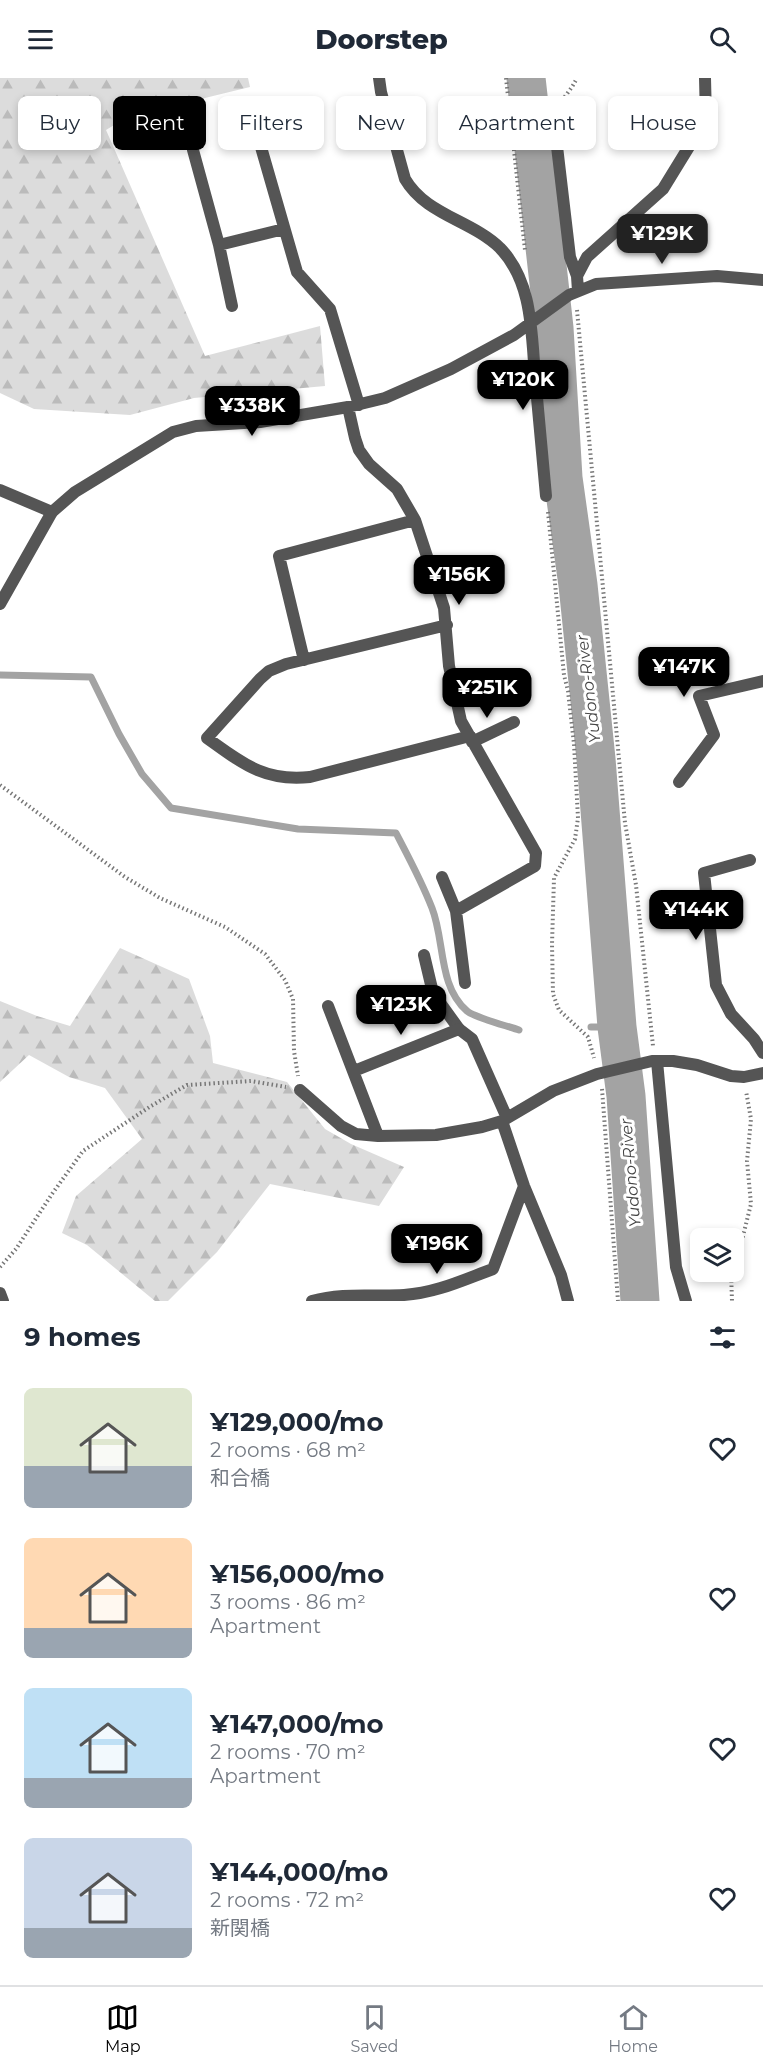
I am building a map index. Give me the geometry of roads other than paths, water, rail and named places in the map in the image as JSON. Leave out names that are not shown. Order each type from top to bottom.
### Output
[{"type":"street","points":[[379,78],[405,178],[412,190],[424,202],[484,236],[499,248],[520,279],[533,321],[546,496]]},
{"type":"street","points":[[574,293],[578,276],[587,257],[663,189],[706,119],[705,78]]},
{"type":"street","points":[[193,150],[219,245],[232,306]]},
{"type":"street","points":[[262,150],[297,272],[330,309],[354,406],[354,438],[369,464],[397,489],[415,520],[444,608],[449,666],[461,721],[536,853],[535,866],[456,911]]},
{"type":"street","points":[[557,150],[570,257],[578,276]]},
{"type":"street","points":[[219,245],[284,229]]},
{"type":"street","points":[[0,604],[52,512],[75,492],[173,432],[196,426],[260,422],[354,406],[404,391],[514,335],[574,293],[596,284],[717,276],[763,280]]},
{"type":"street","points":[[0,490],[52,512]]},
{"type":"street","points":[[304,660],[279,556],[415,520]]},
{"type":"street","points":[[447,625],[304,660],[269,671],[250,688],[207,738],[241,763],[254,769],[279,776],[299,778],[471,739],[514,722]]},
{"type":"street","points":[[679,782],[714,735],[699,696],[763,681]]},
{"type":"street","points":[[750,860],[704,873],[716,985],[730,1014],[754,1039],[763,1053]]},
{"type":"street","points":[[442,877],[456,911],[465,983]]},
{"type":"street","points":[[424,956],[433,993],[459,1029],[472,1039],[505,1119],[524,1186],[561,1275],[568,1301]]},
{"type":"street","points":[[328,1006],[378,1136]]},
{"type":"street","points":[[354,1071],[459,1029]]},
{"type":"street","points":[[300,1090],[341,1126],[356,1134],[436,1135],[482,1127],[505,1119],[545,1095],[599,1073],[654,1061],[673,1060],[731,1076],[744,1077],[763,1073]]},
{"type":"street","points":[[654,1061],[676,1267],[686,1301]]},
{"type":"street","points":[[312,1301],[327,1297],[404,1295],[436,1291],[493,1269],[524,1186]]},
{"type":"street","points":[[0,1293],[3,1301]]},
{"type":"waterway","name":"Yudono-River","points":[[526,78],[554,328],[563,478],[578,585],[596,759],[617,1027],[626,1096],[640,1301]]},
{"type":"waterway","points":[[0,675],[91,677],[142,774],[171,808],[298,829],[396,833],[432,908],[447,976],[458,1001],[471,1014],[519,1030]]},
{"type":"waterway","points":[[591,1027],[617,1027]]}]
